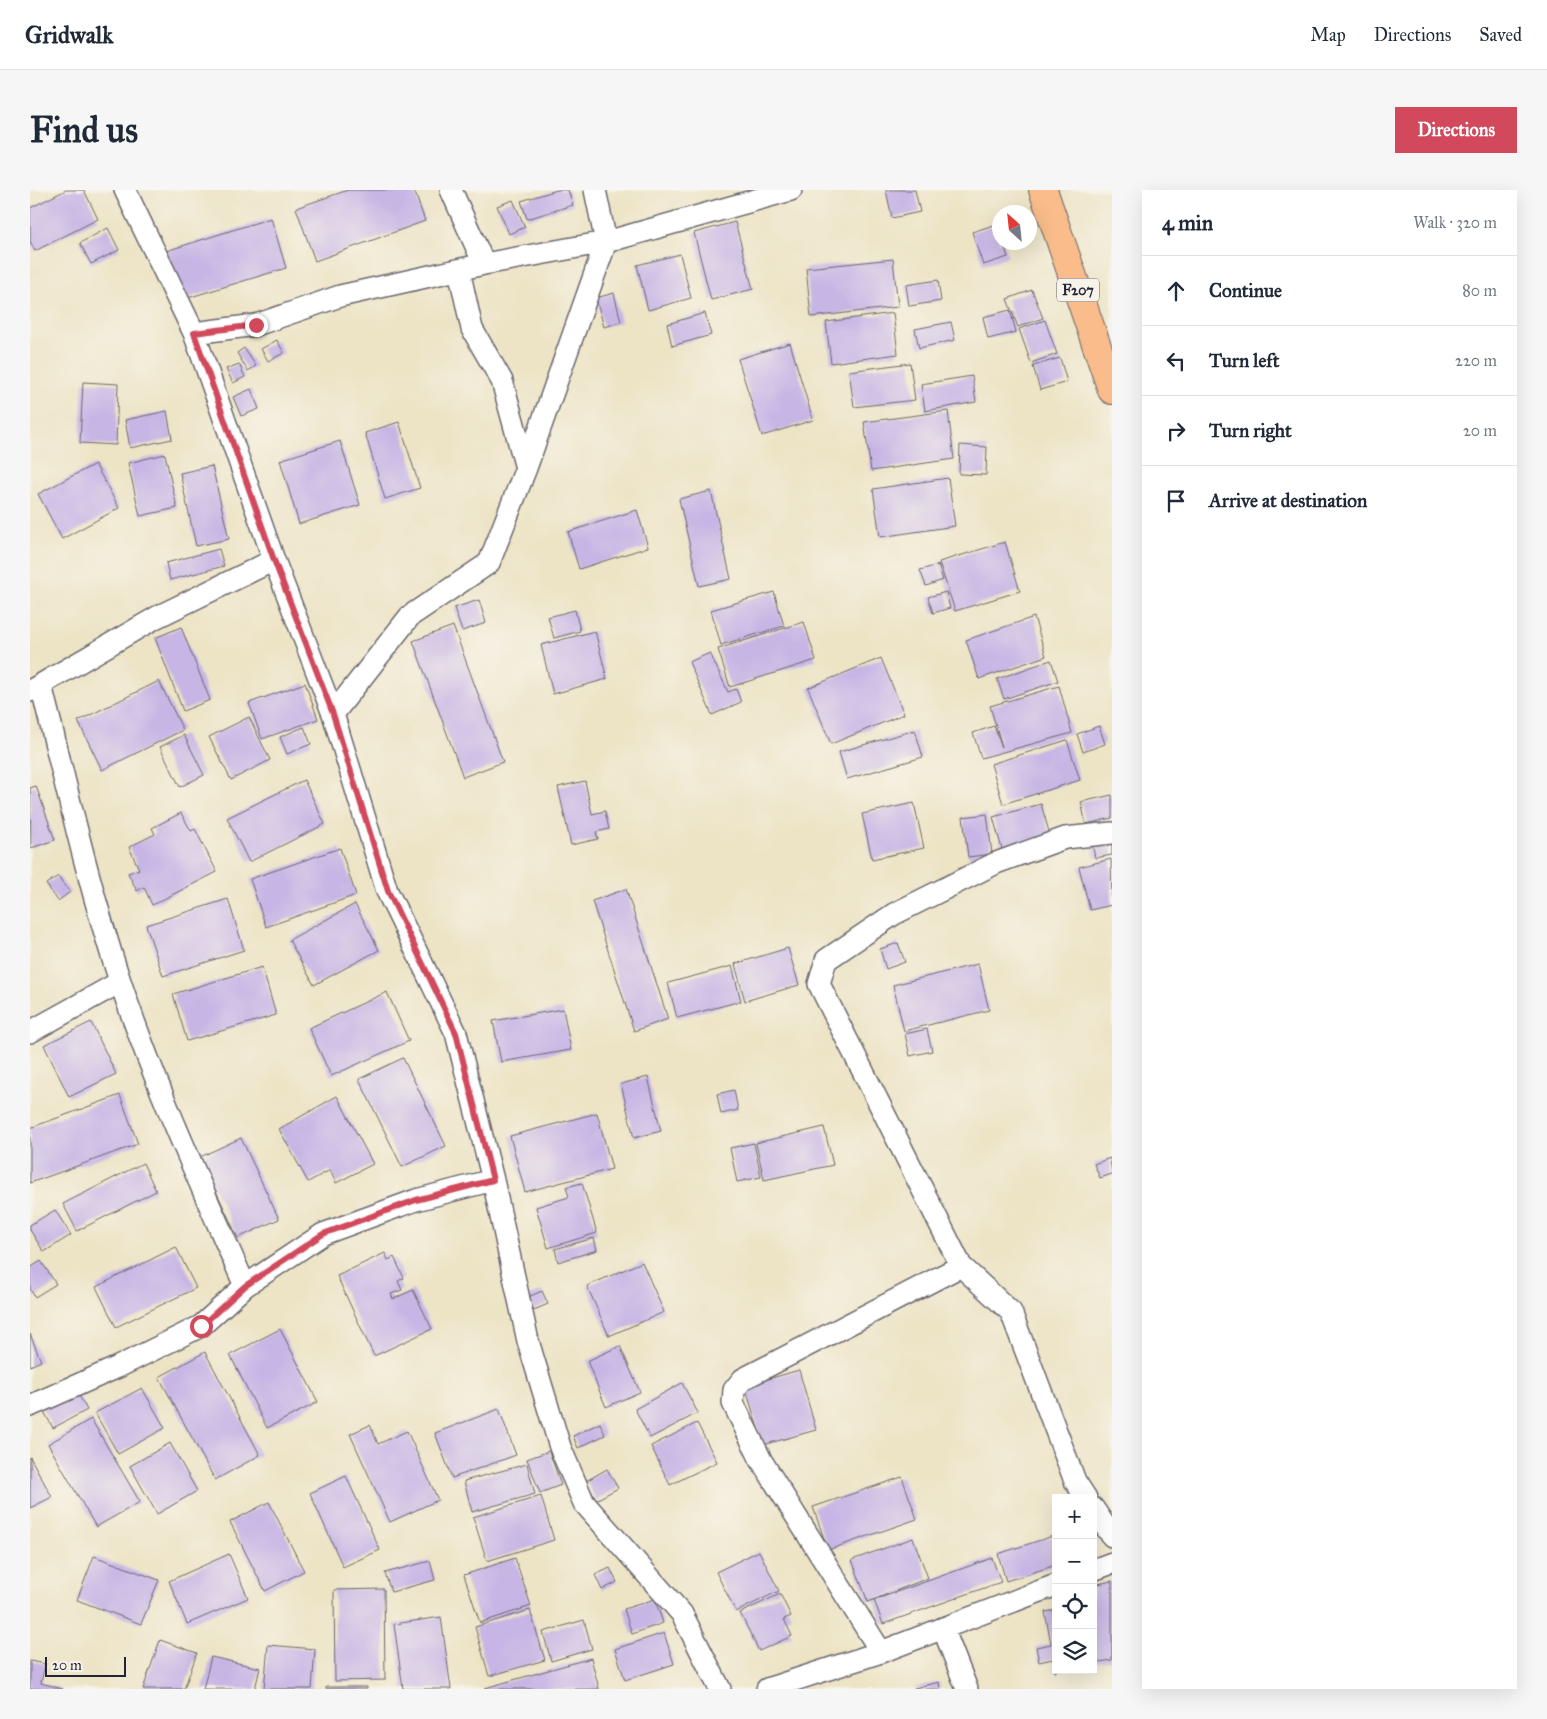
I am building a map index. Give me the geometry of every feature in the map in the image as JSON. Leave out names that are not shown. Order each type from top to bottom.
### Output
[{"type":"main road","name":"F207","points":[[1043,190],[1112,390]]},
{"type":"street","points":[[125,190],[194,333],[274,560],[333,714],[388,891],[456,1033],[493,1180],[528,1341],[560,1447],[584,1503],[682,1614],[720,1689]]},
{"type":"street","points":[[451,190],[484,264]]},
{"type":"street","points":[[333,714],[410,616],[490,563],[526,468],[606,242],[595,190]]},
{"type":"street","points":[[194,333],[256,325],[340,296],[484,264],[606,242],[791,190]]},
{"type":"street","points":[[459,270],[472,328],[502,381],[526,468]]},
{"type":"street","points":[[245,1286],[165,1103],[120,982],[100,918],[36,688],[157,617],[274,560]]},
{"type":"street","points":[[1083,1494],[1075,1481],[1011,1312],[961,1266],[819,984],[826,960],[894,914],[996,862],[1064,838],[1112,833]]},
{"type":"street","points":[[30,1032],[120,982]]},
{"type":"street","points":[[30,1406],[201,1326],[245,1286],[323,1234],[416,1200],[493,1180]]},
{"type":"street","points":[[881,1652],[761,1460],[733,1403],[734,1390],[743,1379],[961,1266]]},
{"type":"street","points":[[1097,1514],[1112,1536]]},
{"type":"street","points":[[1097,1569],[1112,1563]]},
{"type":"street","points":[[767,1689],[881,1652],[1052,1587]]},
{"type":"street","points":[[943,1628],[967,1689]]},
{"type":"building","points":[[66,190],[84,190],[98,219],[35,251],[30,241],[30,208]]},
{"type":"building","points":[[348,190],[414,190],[425,221],[315,261],[296,208]]},
{"type":"building","points":[[557,190],[568,190],[573,205],[527,219],[521,201]]},
{"type":"building","points":[[886,190],[915,190],[920,212],[892,218]]},
{"type":"building","points":[[513,200],[525,227],[509,234],[497,206]]},
{"type":"building","points":[[271,218],[286,268],[181,300],[166,251]]},
{"type":"building","points":[[735,222],[753,289],[711,300],[694,233]]},
{"type":"building","points":[[992,226],[992,250],[1006,250],[1008,257],[983,265],[972,232]]},
{"type":"building","points":[[108,228],[119,250],[91,264],[80,243]]},
{"type":"building","points":[[680,254],[691,298],[648,310],[637,265]]},
{"type":"building","points":[[893,259],[898,307],[811,317],[806,268]]},
{"type":"building","points":[[938,280],[941,301],[909,306],[906,285]]},
{"type":"building","points":[[1032,290],[1043,318],[1018,327],[1007,299]]},
{"type":"building","points":[[614,293],[621,322],[604,327],[596,298]]},
{"type":"building","points":[[1010,310],[1016,332],[988,339],[983,317]]},
{"type":"building","points":[[705,313],[711,335],[672,346],[667,324]]},
{"type":"building","points":[[893,313],[898,354],[831,363],[826,322]]},
{"type":"building","points":[[1045,320],[1057,354],[1031,363],[1019,329]]},
{"type":"building","points":[[951,322],[955,340],[919,348],[915,329]]},
{"type":"building","points":[[277,340],[284,353],[268,361],[261,349]]},
{"type":"building","points":[[790,343],[813,420],[762,436],[738,359]]},
{"type":"building","points":[[244,348],[256,366],[248,371],[237,353]]},
{"type":"building","points":[[1060,358],[1067,382],[1040,390],[1033,366]]},
{"type":"building","points":[[910,363],[915,400],[854,407],[849,371]]},
{"type":"building","points":[[239,364],[245,377],[233,383],[226,369]]},
{"type":"building","points":[[972,376],[976,402],[925,411],[921,384]]},
{"type":"building","points":[[83,382],[118,384],[116,445],[80,443]]},
{"type":"building","points":[[251,389],[259,409],[241,416],[233,397]]},
{"type":"building","points":[[167,411],[172,439],[130,448],[125,420]]},
{"type":"building","points":[[948,411],[954,459],[871,471],[864,422]]},
{"type":"building","points":[[399,422],[420,488],[385,499],[365,433]]},
{"type":"building","points":[[340,441],[360,505],[299,524],[280,460]]},
{"type":"building","points":[[960,445],[987,447],[986,475],[959,474]]},
{"type":"building","points":[[165,454],[177,508],[140,516],[128,463]]},
{"type":"building","points":[[95,464],[119,508],[62,539],[38,494]]},
{"type":"building","points":[[212,466],[229,539],[196,546],[180,473]]},
{"type":"building","points":[[948,478],[955,526],[880,537],[873,489]]},
{"type":"building","points":[[711,491],[731,579],[699,586],[679,499]]},
{"type":"building","points":[[637,510],[648,547],[579,569],[568,532]]},
{"type":"building","points":[[1005,542],[1020,591],[955,611],[939,562]]},
{"type":"building","points":[[219,549],[224,566],[170,580],[166,563]]},
{"type":"building","points":[[938,565],[943,580],[926,586],[920,570]]},
{"type":"building","points":[[774,592],[784,626],[721,645],[711,610]]},
{"type":"building","points":[[946,592],[950,608],[933,613],[928,597]]},
{"type":"building","points":[[479,600],[486,623],[462,631],[454,608]]},
{"type":"building","points":[[575,610],[580,631],[554,638],[548,617]]},
{"type":"building","points":[[1034,617],[1046,656],[979,679],[966,640]]},
{"type":"building","points":[[804,622],[816,660],[730,687],[718,649]]},
{"type":"building","points":[[453,626],[503,762],[463,777],[413,641]]},
{"type":"building","points":[[181,627],[210,700],[183,711],[155,638]]},
{"type":"building","points":[[595,631],[607,679],[553,694],[541,645]]},
{"type":"building","points":[[710,653],[728,692],[736,689],[741,702],[712,715],[689,662]]},
{"type":"building","points":[[881,658],[904,714],[831,744],[808,688]]},
{"type":"building","points":[[1051,660],[1058,681],[1004,699],[997,679]]},
{"type":"building","points":[[159,681],[183,730],[102,770],[78,721]]},
{"type":"building","points":[[305,683],[318,719],[262,739],[249,703]]},
{"type":"building","points":[[1059,686],[1072,733],[981,758],[973,733],[994,726],[1002,747],[990,706]]},
{"type":"building","points":[[249,717],[270,760],[231,780],[209,737]]},
{"type":"building","points":[[1099,726],[1105,744],[1083,752],[1077,734]]},
{"type":"building","points":[[304,727],[311,744],[287,754],[280,737]]},
{"type":"building","points":[[915,730],[923,757],[847,779],[839,752]]},
{"type":"building","points":[[184,735],[204,775],[180,787],[160,747]]},
{"type":"building","points":[[1067,740],[1080,780],[1003,804],[991,764]]},
{"type":"building","points":[[304,780],[325,824],[249,862],[227,818]]},
{"type":"building","points":[[585,781],[592,814],[605,811],[609,829],[596,832],[598,839],[571,845],[558,787]]},
{"type":"building","points":[[36,786],[55,840],[31,848],[30,788]]},
{"type":"building","points":[[1112,795],[1112,818],[1086,824],[1081,802]]},
{"type":"building","points":[[914,803],[924,848],[872,859],[862,814]]},
{"type":"building","points":[[1041,804],[1050,835],[1002,849],[993,817]]},
{"type":"building","points":[[181,813],[191,831],[195,829],[217,872],[152,905],[144,887],[137,891],[128,873],[139,869],[129,847],[155,834],[152,828]]},
{"type":"building","points":[[987,814],[992,854],[968,857],[963,817]]},
{"type":"building","points":[[1112,840],[1112,855],[1095,858],[1092,843]]},
{"type":"building","points":[[340,848],[356,895],[266,927],[250,879]]},
{"type":"building","points":[[1111,859],[1112,905],[1090,910],[1079,867]]},
{"type":"building","points":[[58,876],[70,892],[58,901],[46,884]]},
{"type":"building","points":[[626,889],[668,1019],[634,1031],[592,901]]},
{"type":"building","points":[[228,899],[244,950],[163,976],[146,925]]},
{"type":"building","points":[[355,904],[379,950],[314,985],[289,940]]},
{"type":"building","points":[[898,943],[905,962],[886,969],[880,949]]},
{"type":"building","points":[[788,948],[799,985],[745,1001],[735,964]]},
{"type":"building","points":[[978,964],[989,1010],[904,1031],[893,985]]},
{"type":"building","points":[[732,966],[741,1001],[677,1018],[668,983]]},
{"type":"building","points":[[262,967],[276,1015],[187,1041],[173,994]]},
{"type":"building","points":[[387,992],[409,1041],[331,1076],[309,1028]]},
{"type":"building","points":[[563,1009],[571,1050],[501,1062],[493,1021]]},
{"type":"building","points":[[91,1022],[116,1074],[69,1097],[44,1045]]},
{"type":"building","points":[[927,1029],[932,1051],[910,1056],[905,1034]]},
{"type":"building","points":[[403,1058],[446,1146],[402,1167],[359,1079]]},
{"type":"building","points":[[648,1077],[661,1131],[634,1138],[621,1084]]},
{"type":"building","points":[[734,1090],[738,1110],[721,1114],[717,1094]]},
{"type":"building","points":[[120,1095],[138,1144],[30,1183],[30,1128]]},
{"type":"building","points":[[337,1096],[373,1164],[336,1183],[330,1170],[308,1182],[279,1129]]},
{"type":"building","points":[[597,1113],[612,1169],[525,1192],[510,1136]]},
{"type":"building","points":[[824,1127],[833,1165],[764,1180],[756,1143]]},
{"type":"building","points":[[241,1138],[279,1219],[238,1238],[200,1157]]},
{"type":"building","points":[[754,1143],[761,1177],[737,1182],[730,1148]]},
{"type":"building","points":[[1110,1158],[1112,1174],[1100,1178],[1094,1164]]},
{"type":"building","points":[[143,1163],[156,1191],[77,1231],[63,1204]]},
{"type":"building","points":[[582,1183],[597,1233],[548,1248],[536,1207],[569,1197],[566,1187]]},
{"type":"building","points":[[55,1210],[71,1235],[44,1252],[30,1230],[30,1225]]},
{"type":"building","points":[[594,1238],[597,1250],[558,1262],[555,1249]]},
{"type":"building","points":[[176,1247],[196,1288],[116,1327],[96,1287]]},
{"type":"building","points":[[385,1253],[388,1260],[394,1257],[404,1278],[398,1281],[402,1290],[391,1294],[393,1299],[413,1290],[432,1329],[374,1356],[337,1276]]},
{"type":"building","points":[[41,1261],[56,1284],[35,1297],[30,1289],[30,1268]]},
{"type":"building","points":[[642,1262],[664,1312],[609,1336],[587,1286]]},
{"type":"building","points":[[542,1291],[548,1304],[534,1310],[528,1297]]},
{"type":"building","points":[[280,1329],[318,1402],[267,1428],[230,1355]]},
{"type":"building","points":[[30,1334],[41,1361],[30,1366]]},
{"type":"building","points":[[620,1346],[640,1392],[606,1407],[587,1361]]},
{"type":"building","points":[[205,1352],[260,1455],[215,1480],[159,1377]]},
{"type":"building","points":[[799,1370],[816,1430],[763,1445],[745,1386]]},
{"type":"building","points":[[682,1383],[698,1413],[650,1438],[635,1409]]},
{"type":"building","points":[[142,1388],[165,1428],[118,1454],[95,1413]]},
{"type":"building","points":[[76,1390],[87,1410],[53,1428],[42,1408]]},
{"type":"building","points":[[499,1409],[516,1455],[452,1478],[435,1433]]},
{"type":"building","points":[[91,1419],[140,1502],[96,1527],[48,1444]]},
{"type":"building","points":[[600,1423],[605,1435],[578,1448],[573,1436]]},
{"type":"building","points":[[697,1423],[717,1462],[670,1485],[651,1446]]},
{"type":"building","points":[[370,1425],[378,1444],[407,1431],[438,1500],[390,1522],[350,1434]]},
{"type":"building","points":[[170,1443],[197,1491],[157,1514],[130,1466]]},
{"type":"building","points":[[549,1451],[561,1485],[540,1493],[527,1459]]},
{"type":"building","points":[[30,1457],[52,1497],[30,1508]]},
{"type":"building","points":[[527,1464],[535,1494],[472,1512],[464,1481]]},
{"type":"building","points":[[607,1469],[618,1488],[596,1500],[586,1481]]},
{"type":"building","points":[[346,1476],[380,1550],[343,1567],[310,1493]]},
{"type":"building","points":[[902,1477],[917,1519],[828,1550],[813,1507]]},
{"type":"building","points":[[541,1496],[554,1540],[487,1561],[473,1517]]},
{"type":"building","points":[[269,1502],[304,1571],[265,1591],[230,1522]]},
{"type":"building","points":[[1052,1536],[1052,1566],[1006,1581],[998,1554]]},
{"type":"building","points":[[913,1538],[928,1578],[868,1602],[852,1560]]},
{"type":"building","points":[[759,1551],[779,1591],[736,1612],[716,1572]]},
{"type":"building","points":[[229,1554],[248,1598],[187,1624],[169,1581]]},
{"type":"building","points":[[94,1556],[159,1580],[141,1624],[77,1600]]},
{"type":"building","points":[[515,1558],[531,1606],[480,1623],[464,1575]]},
{"type":"building","points":[[992,1558],[1001,1582],[883,1624],[874,1600]]},
{"type":"building","points":[[430,1561],[435,1580],[391,1592],[385,1573]]},
{"type":"building","points":[[610,1568],[617,1582],[602,1590],[595,1575]]},
{"type":"building","points":[[1112,1581],[1112,1660],[1097,1662],[1097,1629],[1097,1584]]},
{"type":"building","points":[[384,1589],[385,1680],[335,1681],[334,1590]]},
{"type":"building","points":[[780,1594],[791,1616],[784,1619],[792,1636],[759,1651],[740,1613]]},
{"type":"building","points":[[655,1599],[663,1623],[632,1634],[624,1609]]},
{"type":"building","points":[[530,1610],[545,1660],[489,1676],[475,1627]]},
{"type":"building","points":[[1052,1611],[1052,1659],[1039,1662],[1036,1647],[1051,1644],[1045,1612]]},
{"type":"building","points":[[441,1617],[451,1689],[403,1689],[394,1624]]},
{"type":"building","points":[[584,1620],[592,1649],[551,1661],[543,1632]]},
{"type":"building","points":[[664,1633],[674,1664],[625,1680],[615,1649]]},
{"type":"building","points":[[160,1640],[197,1653],[184,1689],[143,1689]]},
{"type":"building","points":[[268,1645],[315,1649],[312,1689],[264,1689]]},
{"type":"building","points":[[211,1657],[260,1668],[255,1689],[203,1689]]},
{"type":"building","points":[[591,1658],[599,1689],[485,1689],[485,1688]]},
{"type":"building","points":[[30,1661],[45,1664],[41,1683],[63,1689],[30,1689]]},
{"type":"building","points":[[939,1682],[940,1689],[914,1689],[914,1688]]},
{"type":"building","points":[[326,1687],[367,1687],[367,1689],[326,1689]]},
{"type":"route","points":[[201,1326],[245,1286],[323,1234],[416,1200],[493,1180],[456,1033],[388,891],[333,714],[274,560],[194,333],[256,325]]}]
